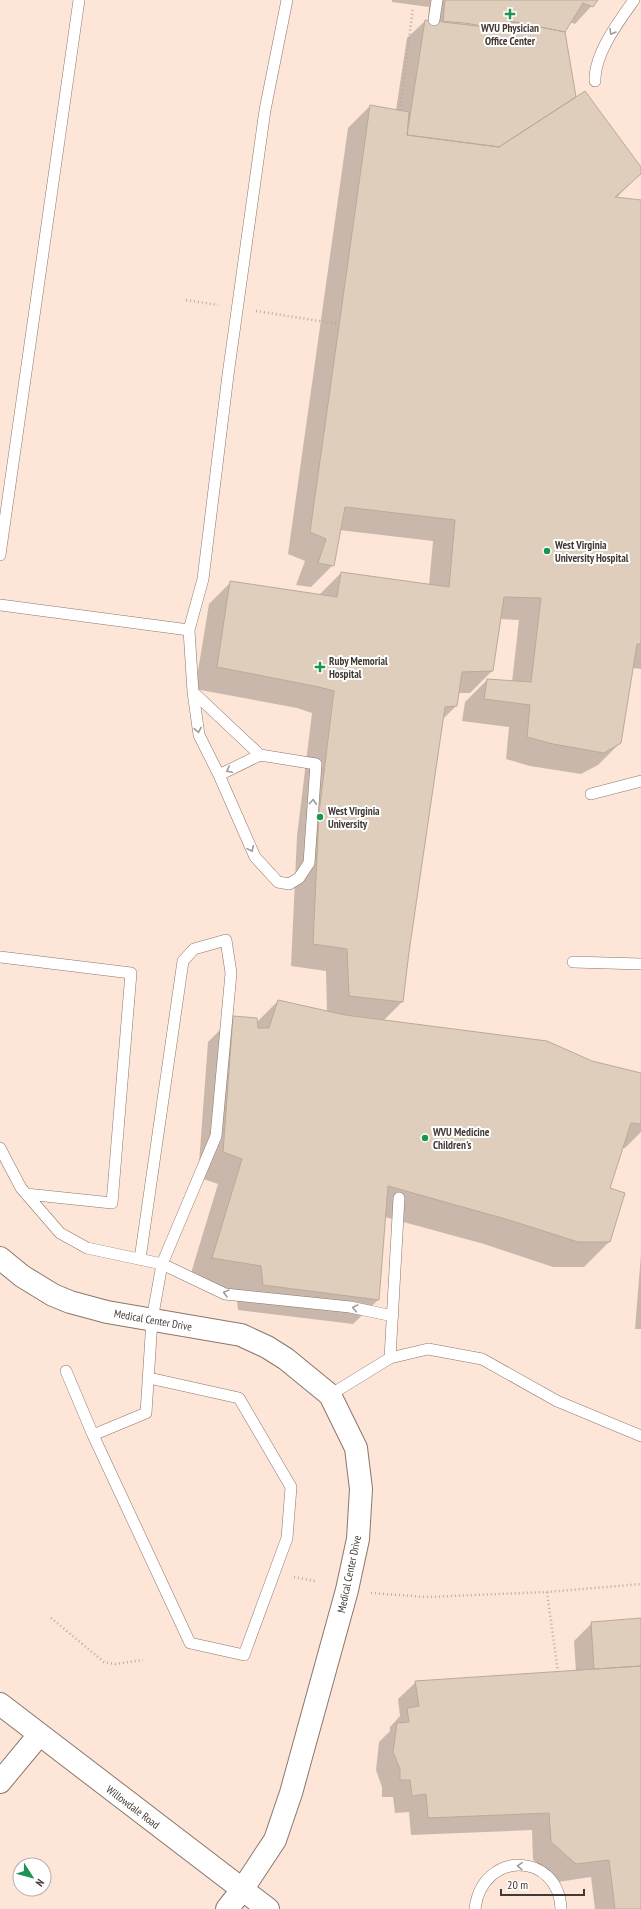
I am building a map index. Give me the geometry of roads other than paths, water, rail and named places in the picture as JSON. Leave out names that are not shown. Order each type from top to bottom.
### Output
[{"type":"street","name":"Medical Center Drive","points":[[0,1258],[22,1276],[53,1295],[107,1312],[242,1336],[266,1347],[286,1359],[330,1395],[356,1448],[361,1489],[358,1539],[330,1654],[291,1793],[275,1840],[228,1909]]},
{"type":"street","name":"Willowdale Road","points":[[0,1704],[38,1735],[268,1909]]},
{"type":"street","points":[[0,1782],[38,1735]]},
{"type":"lane","points":[[0,555],[79,0]]},
{"type":"lane","points":[[193,692],[260,755],[316,764],[309,863],[299,878],[289,884],[278,882],[255,856],[219,775],[199,735],[193,692],[189,630],[203,579],[228,374],[265,110],[287,0]]},
{"type":"lane","points":[[434,20],[437,0]]},
{"type":"lane","points":[[595,81],[595,72],[610,33],[634,0],[641,10]]},
{"type":"lane","points":[[0,605],[189,630]]},
{"type":"lane","points":[[219,775],[260,755]]},
{"type":"lane","points":[[591,794],[641,781]]},
{"type":"lane","points":[[93,1435],[146,1413],[152,1320],[162,1264],[216,1136],[231,973],[226,940],[194,950],[183,961],[140,1259]]},
{"type":"lane","points":[[0,957],[131,973],[112,1203],[26,1194]]},
{"type":"lane","points":[[573,962],[641,964]]},
{"type":"lane","points":[[0,1148],[21,1188],[26,1194],[60,1233],[87,1248],[162,1264],[225,1294],[350,1307],[393,1316]]},
{"type":"lane","points":[[390,1358],[399,1198]]},
{"type":"lane","points":[[330,1395],[390,1358],[428,1349],[482,1359],[557,1401],[641,1436]]},
{"type":"lane","points":[[66,1371],[93,1435],[190,1643],[244,1655],[287,1538],[291,1487],[239,1398],[148,1378]]},
{"type":"lane","points":[[475,1909],[476,1897],[482,1884],[492,1873],[505,1867],[520,1865],[534,1867],[546,1875],[556,1886],[561,1899],[561,1909]]},
{"type":"place","name":"WVU Physician Office Center","points":[[510,14]]},
{"type":"place","name":"West Virginia University Hospital","points":[[547,551]]},
{"type":"place","name":"Ruby Memorial Hospital","points":[[320,667]]},
{"type":"place","name":"West Virginia University","points":[[320,817]]},
{"type":"place","name":"WVU Medicine Children's","points":[[425,1138]]}]
